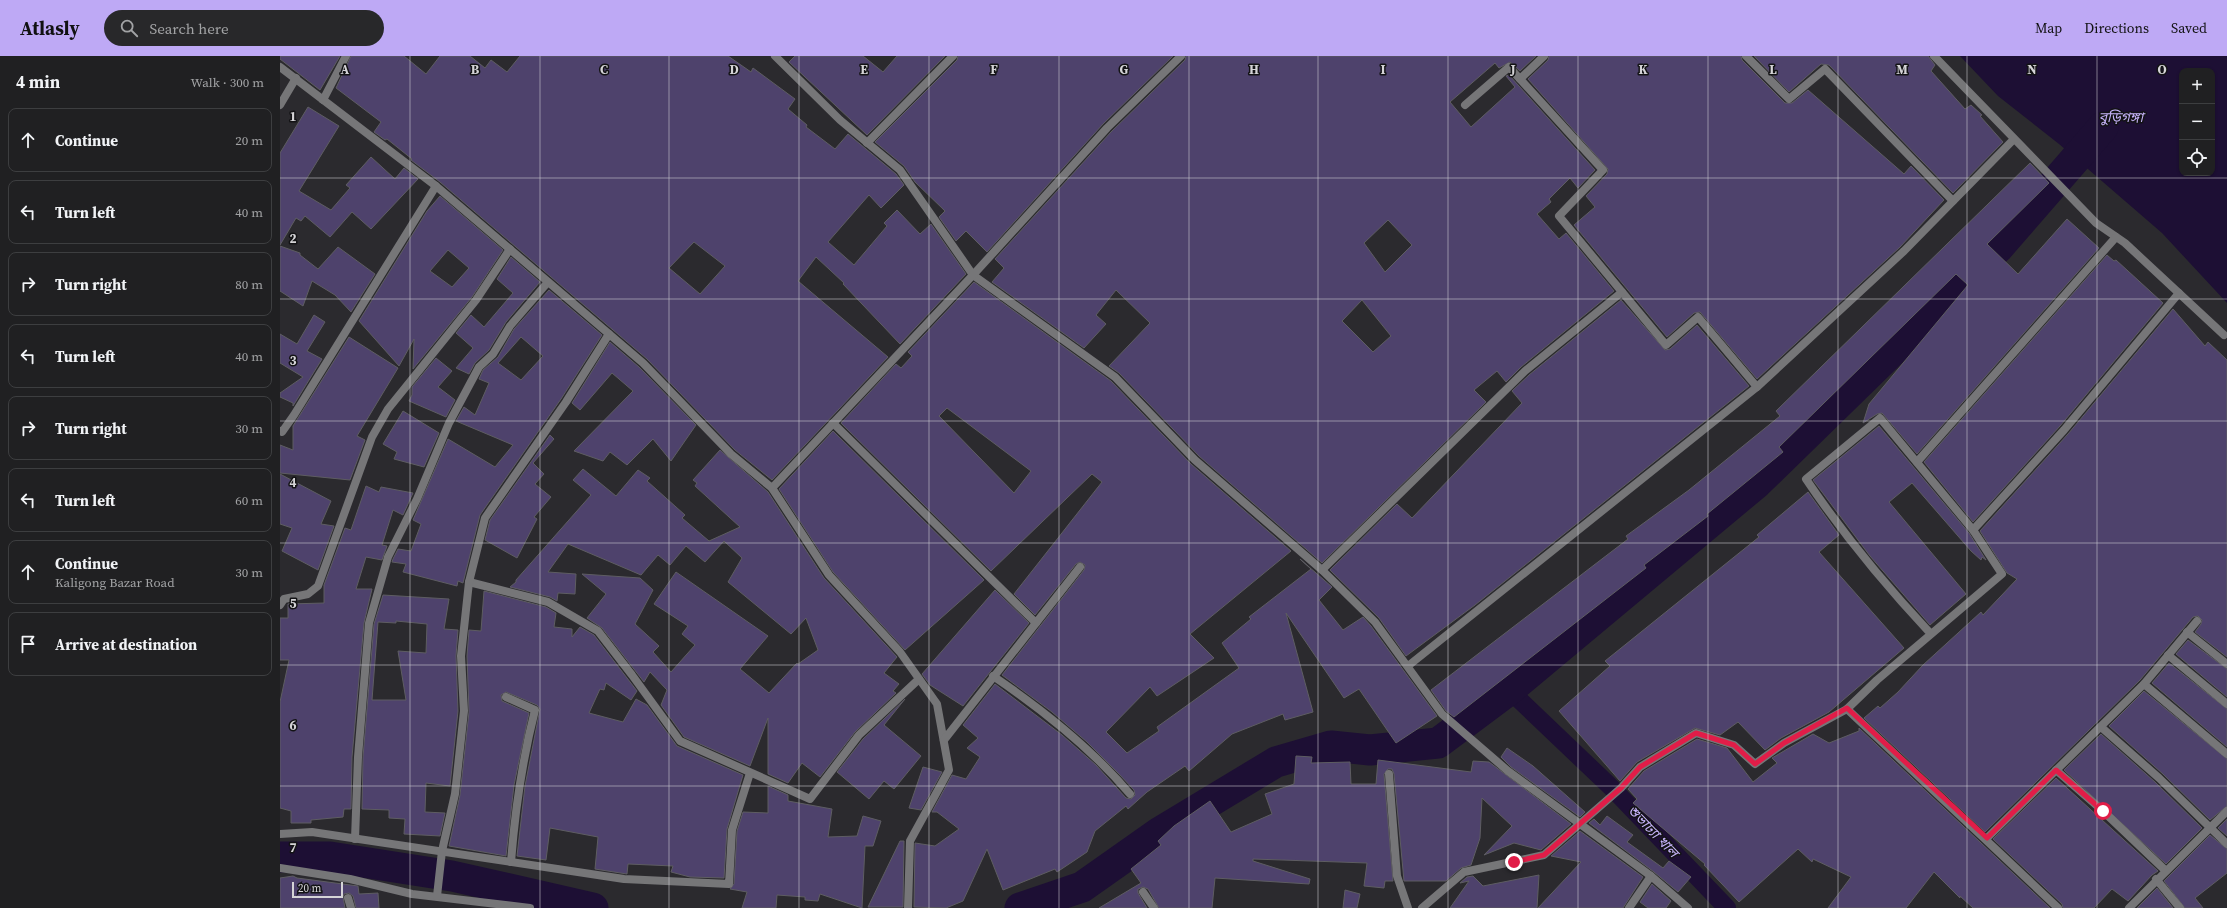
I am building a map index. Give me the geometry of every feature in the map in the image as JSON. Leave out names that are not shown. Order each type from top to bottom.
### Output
[{"type":"street","points":[[323,100],[346,56]]},
{"type":"street","points":[[775,56],[840,120],[900,170],[974,275],[1115,377],[1194,460],[1322,570],[1375,622],[1442,714],[1508,771],[1651,876],[1688,908]]},
{"type":"street","points":[[867,143],[953,56]]},
{"type":"street","points":[[772,488],[974,275],[1107,128],[1181,56]]},
{"type":"street","points":[[1520,79],[1544,56]]},
{"type":"street","points":[[1746,56],[1789,99],[1826,69],[1953,201]]},
{"type":"street","points":[[1934,56],[2096,223],[2116,237],[2224,335]]},
{"type":"street","points":[[280,67],[323,100],[332,105],[436,186],[643,363],[731,454],[772,488],[830,575],[900,652],[937,704],[949,770],[910,841],[908,908]]},
{"type":"street","points":[[1465,105],[1509,67],[1603,170],[1559,216],[1666,345],[1698,317],[1757,387]]},
{"type":"street","points":[[280,105],[296,78]]},
{"type":"street","points":[[1408,666],[1757,387],[1904,251],[2014,139]]},
{"type":"street","points":[[281,434],[436,186]]},
{"type":"street","points":[[1917,462],[2116,237]]},
{"type":"street","points":[[280,605],[284,599],[308,594],[318,586],[372,437],[388,409],[476,300],[510,249]]},
{"type":"street","points":[[355,839],[358,756],[369,623],[388,557],[417,499],[449,423],[479,367],[493,354],[510,326],[548,282]]},
{"type":"street","points":[[1322,570],[1525,371],[1622,292]]},
{"type":"street","points":[[1972,530],[2064,430],[2179,293]]},
{"type":"street","points":[[438,892],[442,855],[455,794],[464,711],[461,656],[469,582],[485,518],[566,402],[609,334]]},
{"type":"street","points":[[1422,908],[1464,872],[1544,855],[1621,788],[1640,767],[1696,733],[1734,745],[1755,764],[1784,743],[1847,708],[1877,680],[2002,574],[1972,530],[1880,418],[1806,479],[1826,509],[1894,594],[1931,634]]},
{"type":"street","points":[[834,423],[1036,623]]},
{"type":"street","points":[[944,740],[1080,567]]},
{"type":"street","points":[[469,582],[548,602],[598,631],[680,741],[810,799],[859,735],[919,679]]},
{"type":"street","points":[[1987,838],[2144,684],[2197,621]]},
{"type":"street","points":[[2187,632],[2227,664]]},
{"type":"street","points":[[2168,655],[2227,704]]},
{"type":"street","points":[[994,676],[1036,705],[1116,777],[1130,794]]},
{"type":"street","points":[[2144,684],[2227,754]]},
{"type":"street","points":[[506,697],[535,710],[523,756],[511,862]]},
{"type":"street","points":[[1847,708],[1987,838],[2058,908]]},
{"type":"street","points":[[2101,727],[2227,844]]},
{"type":"street","points":[[2056,770],[2103,811],[2166,871]]},
{"type":"street","points":[[280,834],[312,832],[442,855],[511,862],[624,879],[729,884],[732,830],[750,773]]},
{"type":"street","points":[[1389,774],[1397,876],[1408,908]]},
{"type":"street","points":[[2129,908],[2156,879],[2166,871],[2227,810]]},
{"type":"street","points":[[280,868],[350,878],[412,894],[438,892],[530,908]]},
{"type":"street","points":[[1629,908],[1651,876]]},
{"type":"street","points":[[2156,879],[2180,908]]},
{"type":"street","points":[[1143,892],[1154,908]]},
{"type":"street","points":[[348,898],[351,908]]},
{"type":"water","name":"বুড়িগঙ্গা","points":[[1960,56],[2227,56],[2227,303],[2162,233],[2059,144],[1998,96]]},
{"type":"building","points":[[280,56],[340,56],[320,90],[280,59]]},
{"type":"building","points":[[351,56],[404,56],[426,74],[440,56],[470,56],[485,68],[491,60],[507,72],[520,56],[728,56],[751,72],[753,68],[795,99],[788,109],[807,125],[806,127],[835,149],[848,134],[896,174],[904,185],[881,208],[869,195],[828,242],[854,265],[887,226],[884,223],[897,210],[920,234],[931,224],[966,274],[900,344],[843,284],[844,283],[816,257],[798,281],[888,357],[772,480],[735,450],[647,359],[440,182],[387,139],[385,140],[374,132],[381,122],[336,88]],"holes":[[[694,242],[725,266],[700,294],[669,268]]]},
{"type":"building","points":[[795,56],[863,56],[883,72],[897,56],[945,56],[867,135],[789,62]]},
{"type":"building","points":[[958,56],[1173,56],[1103,124],[987,252],[966,231],[956,241],[939,217],[945,211],[915,182],[904,166],[875,142],[957,60]]},
{"type":"building","points":[[1186,56],[1536,56],[1520,71],[1510,62],[1499,68],[1495,63],[1450,102],[1471,127],[1515,87],[1506,76],[1509,75],[1595,170],[1578,188],[1570,178],[1549,199],[1551,202],[1537,214],[1559,239],[1566,233],[1614,291],[1521,367],[1506,382],[1497,371],[1474,390],[1486,402],[1322,563],[1199,456],[1119,373],[1109,366],[1150,323],[1116,290],[1096,315],[1106,324],[1084,348],[992,282],[1004,268],[995,259],[1111,132],[1185,60]],"holes":[[[1388,220],[1412,245],[1385,272],[1364,243]],[[1362,300],[1391,336],[1373,352],[1342,321]]]},
{"type":"building","points":[[1549,56],[1741,56],[1742,60],[1785,103],[1792,103],[1808,90],[1904,174],[1911,166],[1944,200],[1900,247],[1757,379],[1700,312],[1694,313],[1667,337],[1574,225],[1595,207],[1586,196],[1607,174],[1608,169],[1528,79],[1548,60]]},
{"type":"building","points":[[1754,56],[1928,56],[1935,65],[1931,71],[1965,109],[1971,105],[1982,115],[1980,116],[2003,142],[1953,193],[1829,65],[1821,64],[1789,92]]},
{"type":"building","points":[[308,107],[339,126],[299,191],[331,210],[350,188],[346,185],[371,157],[395,179],[404,168],[418,179],[371,229],[352,212],[330,237],[305,216],[301,221],[296,218],[280,245],[280,153]]},
{"type":"building","points":[[2030,163],[2049,183],[1987,244],[2018,274],[2067,219],[2099,248],[1917,454],[1882,413],[1877,414],[1863,423],[1869,404],[1968,285],[1956,274],[1779,447],[1783,452],[1707,514],[1708,516],[1644,565],[1646,568],[1454,717],[1446,711],[1431,690],[1628,539],[1626,536],[1689,490],[1780,416],[1776,411]]},
{"type":"building","points":[[440,196],[503,250],[472,297],[413,369],[414,339],[399,366],[359,321],[427,211]],"holes":[[[448,250],[469,268],[452,287],[430,271]]]},
{"type":"building","points":[[280,246],[300,253],[300,255],[318,269],[338,247],[375,274],[351,312],[335,295],[312,281],[303,306],[280,291]]},
{"type":"building","points":[[2107,255],[2114,261],[2116,260],[2163,303],[2060,426],[1973,522],[1924,462]]},
{"type":"building","points":[[511,257],[540,282],[506,322],[489,350],[475,363],[469,374],[456,368],[473,348],[456,333],[471,315],[484,327],[513,293],[497,279]]},
{"type":"building","points":[[974,282],[1111,381],[1191,464],[1291,551],[1190,634],[1214,658],[1157,696],[1150,687],[1106,732],[1127,753],[1159,731],[1157,727],[1239,668],[1222,643],[1251,619],[1249,617],[1311,569],[1300,559],[1332,587],[1319,600],[1343,630],[1363,617],[1437,716],[1396,743],[1359,689],[1344,698],[1286,613],[1313,712],[1285,720],[1283,714],[1232,734],[1189,771],[1185,766],[1147,792],[1128,809],[1126,806],[1095,831],[1087,852],[1057,872],[1055,869],[1003,890],[987,849],[963,901],[946,908],[914,907],[915,843],[935,846],[959,829],[937,812],[932,812],[952,775],[966,779],[980,757],[967,748],[978,738],[963,725],[995,684],[1062,735],[1096,765],[1126,798],[1131,799],[1135,795],[1134,790],[1087,742],[1052,712],[1002,675],[1084,570],[1085,565],[1080,562],[1076,564],[1035,615],[1014,594],[1102,482],[1092,474],[991,571],[841,423],[896,364],[901,368],[912,356],[908,352]],"holes":[[[947,408],[1031,471],[1014,493],[939,416]]]},
{"type":"building","points":[[549,290],[602,335],[561,399],[480,515],[463,583],[458,581],[457,586],[403,572],[406,564],[392,562],[393,559],[398,549],[411,551],[421,524],[413,520],[448,439],[495,467],[513,445],[456,421],[464,407],[475,415],[489,383],[479,379],[483,370],[498,357],[514,329]],"holes":[[[521,337],[543,356],[521,380],[498,363]]]},
{"type":"building","points":[[1621,300],[1665,350],[1670,349],[1697,325],[1749,386],[1475,605],[1406,656],[1379,618],[1330,570],[1397,504],[1412,518],[1522,403],[1512,391],[1529,375]]},
{"type":"building","points":[[2173,309],[2205,346],[2208,342],[2227,360],[2227,657],[2195,632],[2202,620],[2198,616],[2193,617],[2140,680],[1985,832],[1864,718],[1878,706],[1880,708],[1898,692],[1923,665],[1981,612],[1983,615],[2017,579],[2007,573],[1980,531],[2068,434]]},
{"type":"building","points":[[314,315],[325,322],[307,351],[322,359],[293,406],[293,403],[280,397],[280,393],[303,377],[280,363],[280,334],[297,344]]},
{"type":"building","points":[[349,337],[398,368],[357,436],[365,440],[350,480],[280,473],[280,445],[293,450],[293,426]]},
{"type":"building","points":[[610,342],[639,367],[696,425],[671,461],[653,439],[627,465],[610,452],[603,461],[574,451],[633,391],[612,373],[580,410],[572,403]]},
{"type":"building","points":[[436,358],[452,371],[438,387],[455,400],[446,417],[409,401],[412,395],[412,387]]},
{"type":"building","points":[[403,411],[439,433],[424,467],[394,459],[397,452],[383,444]]},
{"type":"building","points":[[1879,426],[1969,533],[1986,560],[1982,557],[1981,560],[1971,551],[1912,483],[1889,502],[1966,594],[1930,625],[1870,556],[1813,480]]},
{"type":"building","points":[[833,431],[984,580],[905,650],[833,572],[779,489]]},
{"type":"building","points":[[550,435],[554,439],[533,463],[544,474],[535,484],[551,497],[534,517],[537,519],[517,558],[485,540],[490,520]]},
{"type":"building","points":[[720,450],[768,492],[824,578],[897,657],[884,673],[899,684],[893,691],[896,693],[855,732],[820,777],[802,763],[788,783],[768,774],[768,718],[750,766],[684,737],[661,705],[667,690],[650,672],[644,682],[602,628],[587,618],[606,594],[582,574],[640,578],[653,590],[635,624],[659,646],[653,652],[671,672],[695,645],[682,634],[688,626],[654,604],[676,572],[768,636],[740,669],[769,693],[797,663],[798,664],[818,650],[806,618],[791,634],[728,582],[742,558],[724,541],[705,562],[686,546],[670,565],[658,555],[641,575],[568,544],[548,572],[576,574],[575,594],[558,593],[557,601],[550,597],[510,587],[591,495],[573,480],[583,469],[616,496],[638,470],[650,478],[647,481],[685,515],[682,518],[709,541],[740,527],[695,486],[697,483],[693,480]]},
{"type":"building","points":[[280,474],[331,501],[321,524],[334,526],[318,570],[282,551],[292,528],[280,524]]},
{"type":"building","points":[[366,486],[379,492],[381,487],[413,493],[403,515],[393,510],[382,545],[387,546],[382,560],[366,557],[356,589],[372,589],[364,623],[352,757],[351,809],[344,809],[343,817],[311,820],[311,823],[291,823],[291,811],[280,808],[280,702],[289,660],[280,660],[280,618],[288,618],[288,604],[324,603],[324,585],[345,528],[351,530]]},
{"type":"building","points":[[1808,492],[1839,535],[1819,552],[1904,648],[1829,712],[1781,738],[1765,750],[1738,722],[1720,735],[1695,728],[1637,762],[1620,781],[1559,711],[1610,666],[1605,661],[1759,537],[1757,535]]},
{"type":"building","points":[[995,590],[1029,623],[963,706],[930,685],[922,674]]},
{"type":"building","points":[[484,591],[546,607],[556,613],[554,627],[572,629],[572,637],[580,627],[594,635],[637,691],[631,700],[606,683],[604,690],[600,689],[589,713],[623,722],[636,699],[647,705],[677,746],[743,775],[727,829],[724,878],[690,877],[671,872],[673,866],[628,864],[627,874],[595,869],[598,837],[550,828],[546,860],[517,856],[525,786],[540,709],[537,705],[506,692],[501,695],[502,701],[529,713],[514,785],[506,856],[449,846],[460,795],[469,712],[467,656],[469,630],[481,631]]},
{"type":"building","points":[[383,595],[449,599],[444,629],[458,630],[456,656],[458,711],[450,786],[426,783],[425,812],[445,813],[440,836],[404,834],[405,819],[389,818],[389,810],[362,809],[363,757],[374,624]],"holes":[[[396,621],[427,624],[426,653],[398,651],[406,700],[372,700],[378,622],[396,623]]]},
{"type":"building","points":[[2188,640],[2227,669],[2227,697],[2176,654]]},
{"type":"building","points":[[2169,663],[2227,709],[2227,747],[2152,683]]},
{"type":"building","points":[[2144,691],[2227,759],[2227,806],[2210,820],[2163,774],[2109,726]]},
{"type":"building","points":[[905,699],[884,725],[921,756],[894,789],[884,781],[869,799],[837,772],[863,739]]},
{"type":"building","points":[[1859,728],[2050,908],[1973,908],[1960,896],[1960,898],[1934,872],[1906,908],[1828,908],[1851,877],[1813,859],[1812,862],[1798,849],[1739,902],[1704,865],[1705,864],[1633,803],[1637,799],[1628,789],[1644,771],[1697,739],[1727,748],[1753,782],[1777,763],[1772,758],[1813,734],[1829,743],[1859,731]]},
{"type":"building","points":[[2101,734],[2155,782],[2202,828],[2166,864],[2064,770]]},
{"type":"building","points":[[1507,748],[1533,766],[1585,812],[1580,817],[1511,767],[1501,757]]},
{"type":"building","points":[[1296,756],[1312,757],[1311,763],[1350,762],[1351,784],[1376,784],[1378,760],[1471,772],[1473,761],[1489,762],[1571,824],[1541,850],[1514,843],[1484,855],[1512,826],[1482,798],[1480,838],[1471,865],[1461,868],[1446,881],[1404,881],[1394,774],[1392,769],[1388,769],[1384,774],[1393,881],[1385,881],[1384,888],[1364,886],[1367,863],[1253,859],[1253,861],[1310,879],[1309,884],[1215,878],[1212,908],[1159,908],[1148,889],[1143,887],[1138,889],[1138,893],[1147,908],[1099,908],[1141,883],[1131,869],[1161,845],[1158,841],[1174,826],[1210,801],[1231,832],[1272,814],[1265,794],[1294,784]]},
{"type":"building","points":[[923,767],[942,772],[921,810],[909,808]]},
{"type":"building","points":[[2056,778],[2158,871],[2152,875],[2128,901],[2112,889],[2094,908],[2063,908],[2062,904],[1993,839]]},
{"type":"building","points":[[768,786],[788,795],[788,801],[832,809],[828,837],[857,836],[863,816],[881,821],[873,846],[865,846],[862,908],[820,894],[818,901],[805,900],[805,897],[777,895],[776,908],[742,908],[747,892],[730,889],[734,884],[737,831],[743,812],[768,813]]},
{"type":"building","points":[[1607,816],[1633,835],[1627,842],[1663,868],[1669,861],[1691,877],[1678,892],[1589,823],[1594,819],[1600,825]]},
{"type":"building","points":[[2227,819],[2227,836],[2218,828]]},
{"type":"building","points":[[1580,831],[1643,877],[1623,908],[1538,908],[1581,862],[1551,856]]},
{"type":"building","points":[[2210,835],[2227,849],[2227,873],[2195,898],[2203,908],[2185,908],[2164,881]]},
{"type":"building","points":[[900,841],[904,841],[903,907],[868,907]]},
{"type":"building","points":[[1539,875],[1537,908],[1450,908],[1469,881],[1460,883],[1467,877],[1473,876],[1483,886]]},
{"type":"building","points":[[293,876],[297,878],[358,886],[359,894],[378,893],[379,908],[356,908],[353,896],[349,893],[344,894],[343,897],[345,908],[280,908],[280,878]]},
{"type":"building","points":[[1652,884],[1671,901],[1666,908],[1648,908],[1640,902]]},
{"type":"building","points":[[2157,888],[2173,908],[2137,908]]},
{"type":"building","points":[[1345,890],[1360,894],[1357,908],[1343,908]]},
{"type":"waterway","points":[[1020,908],[1082,887],[1160,832],[1276,762],[1331,746],[1370,750],[1438,743],[1509,690],[1757,483],[1998,248],[2103,127]]},
{"type":"waterway","name":"শুভাঢ্যা খাল","points":[[1509,690],[1614,790],[1727,908]]},
{"type":"waterway","points":[[280,857],[330,857],[452,876],[593,908]]},
{"type":"route","points":[[1514,862],[1544,855],[1621,788],[1640,767],[1696,733],[1734,745],[1755,764],[1784,743],[1847,708],[1987,838],[2056,770],[2103,811]]}]
